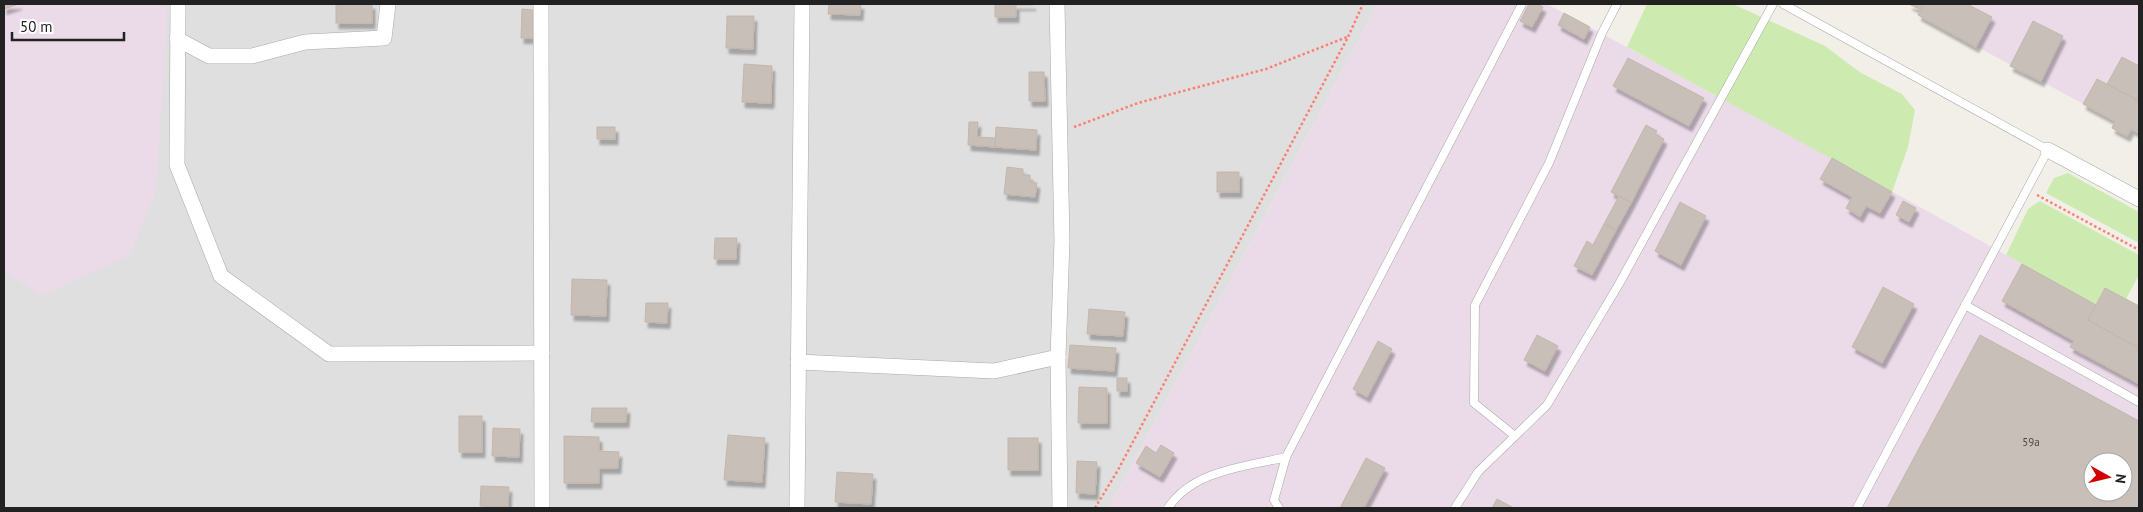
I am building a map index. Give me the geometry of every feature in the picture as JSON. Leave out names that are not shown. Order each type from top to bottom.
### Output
[{"type":"street","points":[[178,4],[177,165],[221,276],[329,354],[542,353]]},
{"type":"street","points":[[178,39],[209,56],[252,56],[305,42],[384,38],[388,4]]},
{"type":"street","points":[[541,4],[542,508]]},
{"type":"street","points":[[797,508],[802,4]]},
{"type":"street","points":[[1057,4],[1058,132],[1062,241],[1058,357],[1060,508]]},
{"type":"street","points":[[2048,150],[2139,199]]},
{"type":"street","points":[[798,362],[994,372],[1058,357]]},
{"type":"lane","points":[[1279,508],[1274,500],[1286,457],[1522,4]]},
{"type":"lane","points":[[1515,436],[1474,403],[1475,305],[1549,163],[1602,33],[1617,4]]},
{"type":"lane","points":[[1455,508],[1478,472],[1547,405],[1620,284],[1773,4]]},
{"type":"lane","points":[[1783,4],[2048,150],[1857,508]]},
{"type":"lane","points":[[1965,305],[2139,402]]},
{"type":"lane","points":[[1168,508],[1176,496],[1204,477],[1286,457]]},
{"type":"path","points":[[1095,508],[1118,470],[1348,37],[1363,4]]},
{"type":"path","points":[[1058,132],[1138,103],[1266,69],[1348,37]]},
{"type":"path","points":[[2027,190],[2139,250]]},
{"type":"shaded area","points":[[4,4],[1378,4],[1109,508],[4,508]]},
{"type":"shaded area","points":[[4,4],[166,4],[167,18],[156,191],[130,255],[41,296],[4,270]]},
{"type":"shaded area","points":[[1378,4],[1547,4],[1832,158],[2096,305],[2105,288],[2139,306],[2139,508],[1109,508]]},
{"type":"shaded area","points":[[1909,4],[2139,4],[2139,133],[2131,129],[2127,136],[2112,128],[2115,121],[1918,15],[1921,10]]},
{"type":"green space","points":[[1647,4],[1733,4],[1825,46],[1861,73],[1902,94],[1915,110],[1908,147],[1892,192],[1627,47]]},
{"type":"green space","points":[[2068,173],[2139,212],[2139,243],[2046,193],[2054,178]]},
{"type":"green space","points":[[2040,201],[2139,255],[2139,275],[2126,299],[2105,288],[2096,305],[2006,255],[2028,209]]},
{"type":"building","points":[[4,4],[19,4],[4,9]]},
{"type":"building","points":[[336,4],[372,4],[372,23],[336,23]]},
{"type":"building","points":[[829,4],[861,4],[860,15],[828,14]]},
{"type":"building","points":[[995,4],[1033,5],[1016,5],[1016,17],[995,17]]},
{"type":"building","points":[[1529,4],[1537,4],[1543,7],[1532,27],[1520,21]]},
{"type":"building","points":[[1909,4],[1924,4],[1921,10]]},
{"type":"building","points":[[1924,4],[1967,4],[1992,17],[1976,47],[1918,15]]},
{"type":"building","points":[[522,9],[533,10],[533,38],[521,38]]},
{"type":"building","points":[[1564,13],[1590,27],[1584,39],[1558,25]]},
{"type":"building","points":[[727,16],[754,16],[753,49],[726,48]]},
{"type":"building","points":[[2033,21],[2063,36],[2041,81],[2010,66]]},
{"type":"building","points":[[2122,57],[2139,66],[2139,101],[2107,84]]},
{"type":"building","points":[[1628,58],[1704,98],[1689,126],[1613,86]]},
{"type":"building","points":[[744,64],[772,66],[771,103],[742,102]]},
{"type":"building","points":[[1029,72],[1044,72],[1045,101],[1029,101]]},
{"type":"building","points":[[2097,79],[2139,101],[2139,133],[2131,129],[2127,136],[2112,128],[2115,121],[2083,104]]},
{"type":"building","points":[[969,122],[978,122],[977,137],[996,138],[995,147],[968,145]]},
{"type":"building","points":[[1646,125],[1657,131],[1655,134],[1664,139],[1631,203],[1611,192]]},
{"type":"building","points":[[597,127],[615,127],[615,139],[597,139]]},
{"type":"building","points":[[996,127],[1037,130],[1036,150],[995,147]]},
{"type":"building","points":[[1832,158],[1892,192],[1880,213],[1866,206],[1860,217],[1846,208],[1852,197],[1820,179]]},
{"type":"building","points":[[1007,167],[1023,169],[1023,175],[1030,175],[1030,182],[1037,183],[1035,197],[1004,194]]},
{"type":"building","points":[[1217,172],[1239,172],[1239,192],[1217,192]]},
{"type":"building","points":[[1619,196],[1631,203],[1616,230],[1604,224]]},
{"type":"building","points":[[1903,201],[1916,208],[1909,222],[1896,215]]},
{"type":"building","points":[[1680,202],[1706,216],[1681,265],[1655,251]]},
{"type":"building","points":[[1604,224],[1616,230],[1592,275],[1574,266],[1587,241],[1593,245]]},
{"type":"building","points":[[715,238],[737,238],[736,259],[714,259]]},
{"type":"building","points":[[2022,264],[2096,305],[2088,320],[2139,348],[2139,384],[2070,347],[2074,341],[2002,301]]},
{"type":"building","points":[[572,279],[607,280],[606,316],[571,315]]},
{"type":"building","points":[[1883,287],[1914,304],[1882,363],[1852,347]]},
{"type":"building","points":[[2105,288],[2139,306],[2139,348],[2088,320]]},
{"type":"building","points":[[646,303],[668,303],[667,323],[645,322]]},
{"type":"building","points":[[1089,309],[1125,312],[1123,336],[1087,334]]},
{"type":"building","points":[[1537,335],[1558,346],[1545,371],[1524,360]]},
{"type":"building","points":[[1980,335],[2139,421],[2139,508],[1887,508]]},
{"type":"building","points":[[1378,341],[1392,349],[1367,397],[1353,389]]},
{"type":"building","points":[[1070,345],[1116,348],[1114,371],[1068,368]]},
{"type":"building","points":[[1117,378],[1127,378],[1127,391],[1117,391]]},
{"type":"building","points":[[1079,387],[1107,388],[1107,423],[1078,423]]},
{"type":"building","points":[[592,408],[627,408],[626,422],[591,422]]},
{"type":"building","points":[[459,416],[482,416],[482,452],[459,452]]},
{"type":"building","points":[[493,428],[520,429],[519,457],[492,456]]},
{"type":"building","points":[[728,435],[765,438],[762,482],[724,480]]},
{"type":"building","points":[[564,436],[599,437],[599,451],[619,452],[618,468],[599,468],[599,483],[564,483]]},
{"type":"building","points":[[1008,438],[1038,438],[1038,470],[1008,470]]},
{"type":"building","points":[[1161,445],[1174,453],[1160,477],[1136,463],[1146,446],[1156,453]]},
{"type":"building","points":[[1366,458],[1385,468],[1364,508],[1340,508]]},
{"type":"building","points":[[1077,461],[1097,462],[1095,494],[1076,493]]},
{"type":"building","points":[[837,472],[873,474],[871,504],[835,502]]},
{"type":"building","points":[[481,486],[509,487],[508,507],[480,506]]},
{"type":"building","points":[[1497,499],[1514,508],[1492,508]]}]
